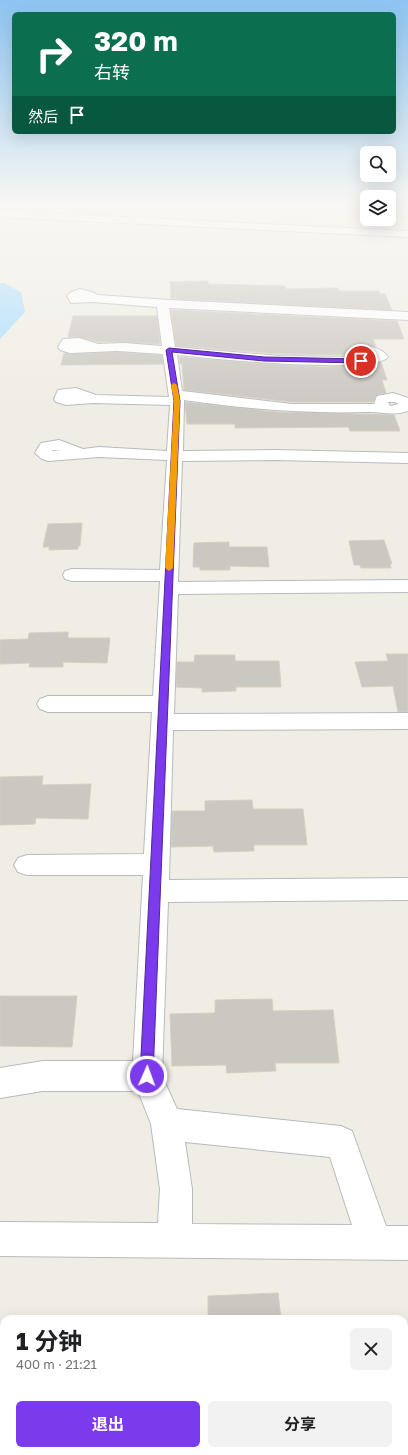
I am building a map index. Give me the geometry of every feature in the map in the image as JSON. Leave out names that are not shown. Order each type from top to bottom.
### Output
[{"type":"street","points":[[93,298],[408,316]]},
{"type":"street","points":[[162,303],[176,397],[175,456],[162,713],[147,1076],[167,1124],[176,1189],[175,1240]]},
{"type":"street","points":[[95,347],[169,350],[264,359],[361,361]]},
{"type":"street","points":[[93,399],[176,397],[280,407],[386,410]]},
{"type":"street","points":[[78,453],[99,452],[175,456],[276,455],[408,458]]},
{"type":"street","points":[[72,575],[168,582],[408,586]]},
{"type":"street","points":[[48,704],[162,713],[408,721]]},
{"type":"street","points":[[27,865],[156,864]]},
{"type":"street","points":[[154,891],[408,889]]},
{"type":"street","points":[[0,1083],[43,1076],[147,1076]]},
{"type":"street","points":[[167,1124],[341,1142],[374,1243]]},
{"type":"street","points":[[0,1239],[408,1243]]},
{"type":"water","points":[[0,283],[4,283],[21,292],[25,312],[0,339]]},
{"type":"building","points":[[208,281],[208,284],[285,286],[286,289],[338,288],[339,291],[379,291],[380,294],[385,294],[392,310],[171,299],[170,282]]},
{"type":"building","points":[[171,310],[397,321],[404,339],[373,339],[376,347],[354,348],[349,355],[279,354],[176,346]]},
{"type":"building","points":[[73,316],[157,316],[160,344],[98,342],[79,337],[68,337]]},
{"type":"building","points":[[117,352],[162,355],[163,364],[61,365],[64,353]]},
{"type":"building","points":[[179,357],[323,367],[354,366],[381,362],[387,380],[382,380],[386,393],[377,395],[373,402],[292,402],[184,390],[182,364],[180,364]]},
{"type":"building","points":[[185,402],[276,412],[394,415],[400,431],[350,431],[348,427],[235,428],[235,424],[187,424]]},
{"type":"building","points":[[82,523],[80,546],[78,546],[78,549],[49,550],[49,547],[43,547],[48,524]]},
{"type":"building","points":[[384,540],[392,564],[390,564],[391,568],[361,568],[360,565],[354,565],[349,541]]},
{"type":"building","points":[[229,542],[229,547],[267,547],[269,567],[230,566],[230,570],[200,570],[200,567],[193,567],[194,543]]},
{"type":"building","points":[[68,632],[68,638],[110,638],[107,663],[63,662],[63,667],[29,667],[30,663],[0,664],[0,640],[28,639],[29,633]]},
{"type":"building","points":[[386,654],[408,654],[408,712],[398,712],[393,686],[362,687],[355,662],[388,661]]},
{"type":"building","points":[[195,655],[235,655],[235,661],[279,661],[281,687],[236,687],[236,691],[202,692],[202,688],[176,687],[177,662],[194,662]]},
{"type":"building","points":[[43,776],[42,785],[91,784],[88,819],[36,818],[35,824],[0,825],[0,777]]},
{"type":"building","points":[[252,800],[253,809],[303,809],[307,845],[254,845],[254,851],[214,852],[213,846],[171,847],[172,811],[205,811],[205,801]]},
{"type":"building","points":[[0,996],[77,996],[72,1047],[0,1046]]},
{"type":"building","points":[[272,999],[273,1011],[333,1010],[339,1063],[275,1063],[276,1071],[227,1073],[226,1065],[172,1066],[170,1014],[215,1013],[215,1000]]},
{"type":"building","points":[[278,1293],[281,1315],[208,1315],[208,1296]]},
{"type":"slow traffic","points":[[169,568],[177,401],[174,385]]},
{"type":"route","points":[[147,1076],[177,401],[169,350],[264,359],[361,361]]}]
